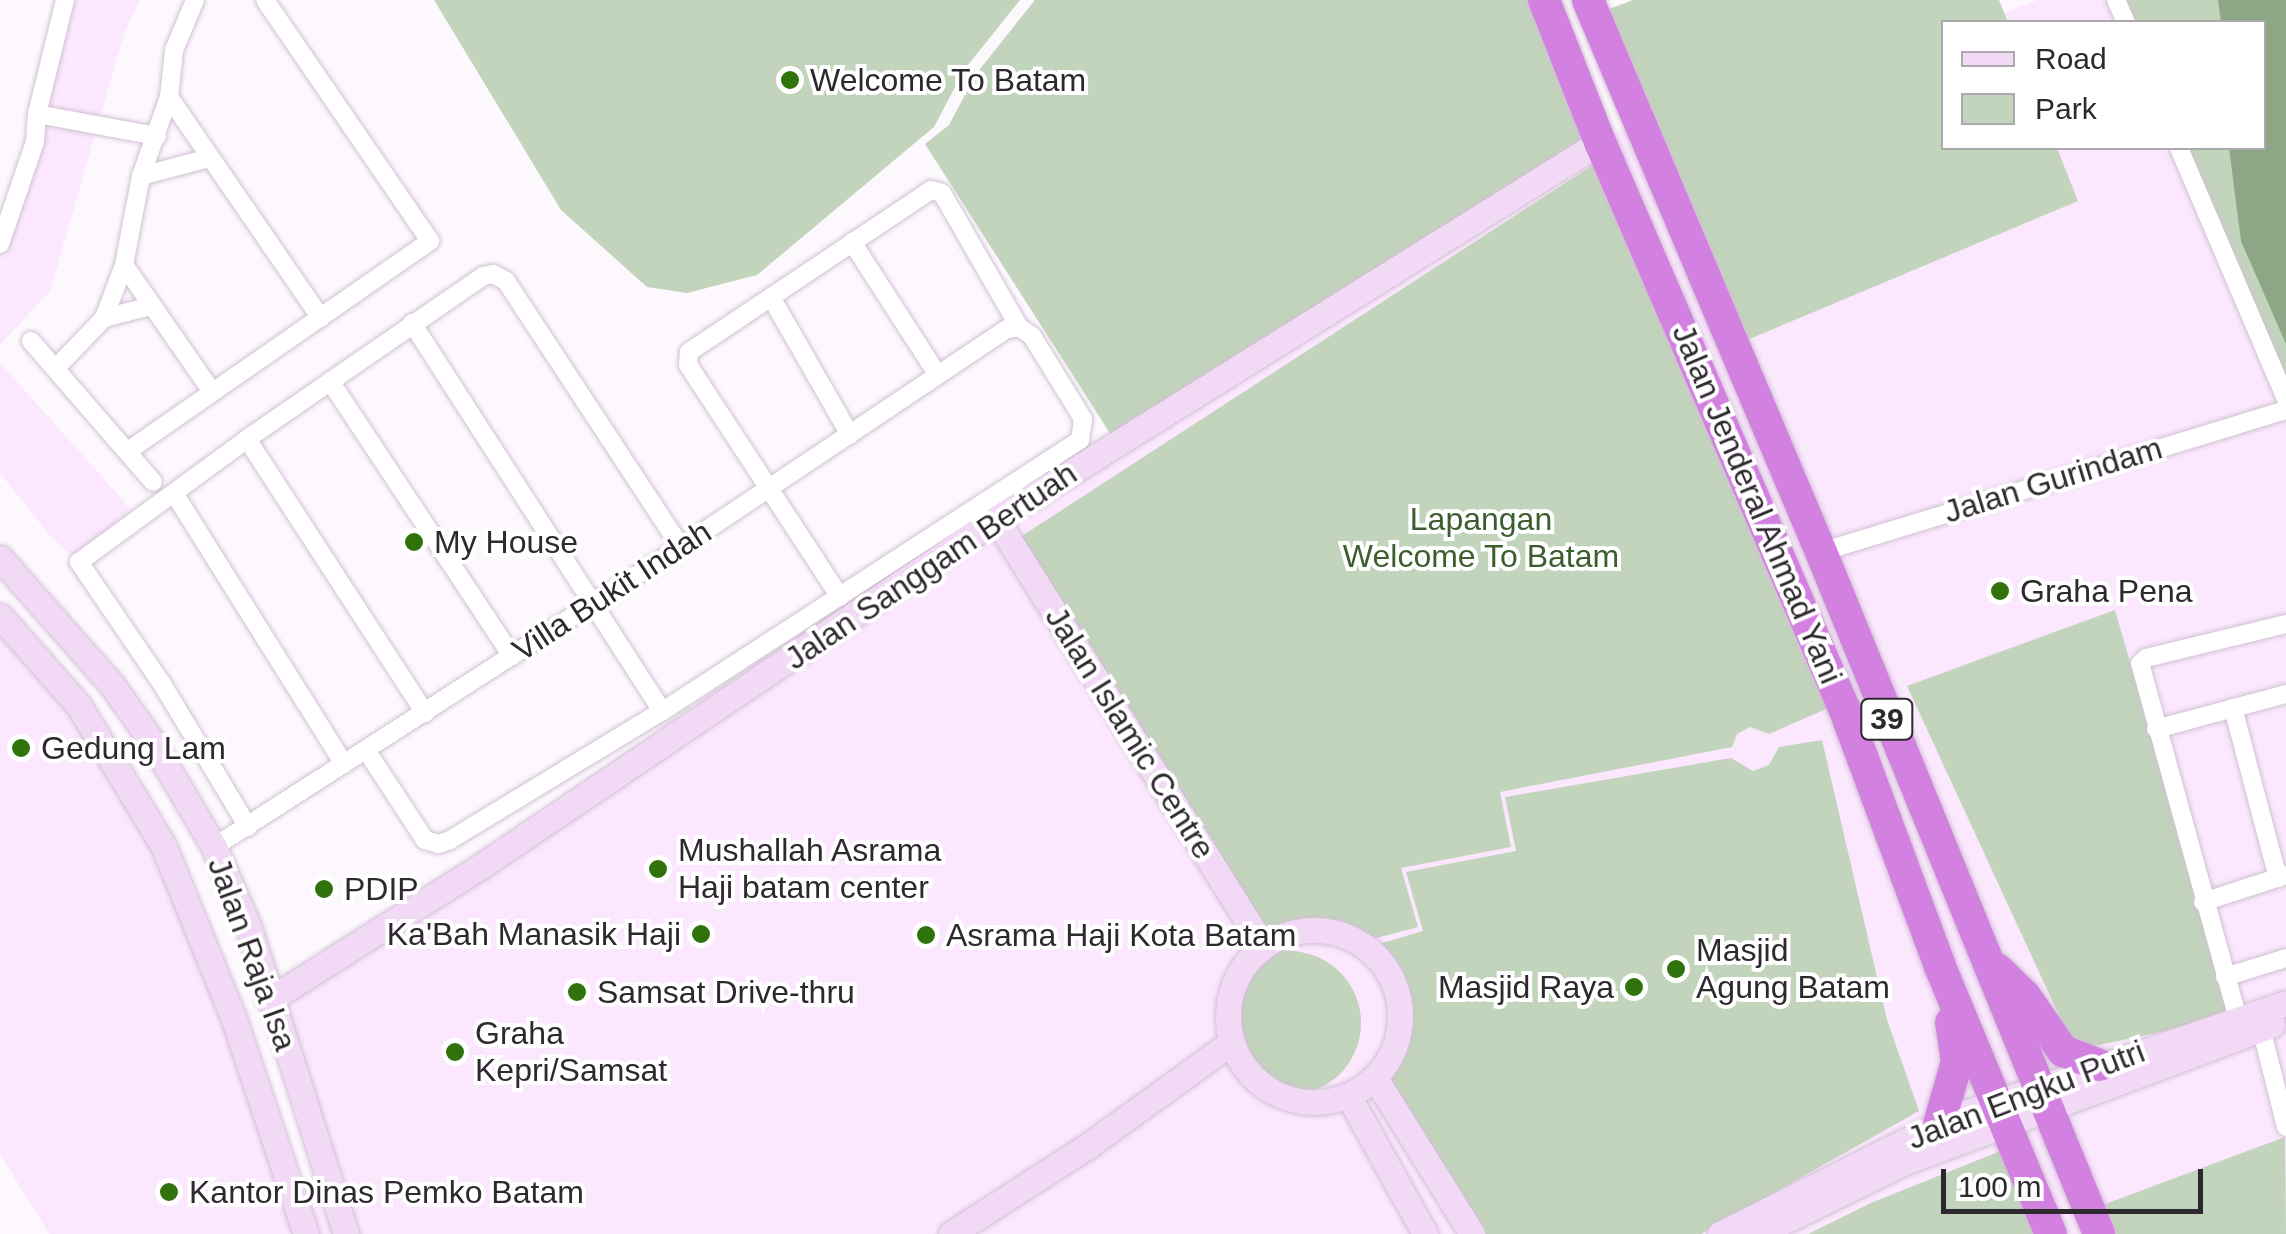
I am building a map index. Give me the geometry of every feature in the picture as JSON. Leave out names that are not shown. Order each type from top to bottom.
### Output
[{"type":"highway","name":"Jalan Jenderal Ahmad Yani","points":[[1544,0],[1600,142],[1844,708],[2001,1112]]},
{"type":"highway","name":"Jalan Jenderal Ahmad Yani","points":[[1588,0],[1821,552],[2042,1097]]},
{"type":"highway","points":[[1700,367],[1736,352]]},
{"type":"highway","points":[[1987,961],[2025,996],[2063,1051],[2099,1065]]},
{"type":"highway","points":[[1939,1124],[1958,1062],[1950,988]]},
{"type":"highway","name":"39","points":[[2042,1097],[2099,1234]]},
{"type":"highway","name":"39","points":[[2001,1112],[2051,1234]]},
{"type":"street","points":[[0,244],[35,142],[37,114],[65,0]]},
{"type":"street","points":[[56,368],[104,318],[124,265],[141,176],[168,97],[174,50],[195,0]]},
{"type":"street","points":[[128,451],[430,241],[265,0]]},
{"type":"street","points":[[168,97],[321,318]]},
{"type":"street","points":[[37,114],[157,136]]},
{"type":"street","name":"Jalan Sanggam Bertuah","points":[[269,1000],[482,866],[996,519],[1600,142]]},
{"type":"street","points":[[2180,150],[2286,399]]},
{"type":"street","points":[[141,176],[209,158]]},
{"type":"street","points":[[366,750],[425,840],[439,844],[662,711],[840,597],[1083,436],[1083,419],[1032,336],[1013,328],[942,193],[931,190],[687,358],[766,488],[840,597]]},
{"type":"street","points":[[852,242],[937,374]]},
{"type":"street","points":[[124,265],[211,390]]},
{"type":"street","points":[[248,827],[162,684],[79,562],[247,439],[484,276],[493,274],[506,281],[681,548]]},
{"type":"street","points":[[771,298],[850,435]]},
{"type":"street","points":[[104,318],[151,306]]},
{"type":"street","points":[[412,323],[662,711]]},
{"type":"street","name":"Villa Bukit Indah","points":[[214,847],[681,548],[937,374],[1013,328]]},
{"type":"street","points":[[30,342],[153,482]]},
{"type":"street","points":[[330,381],[512,656]]},
{"type":"street","name":"Jalan Gurindam","points":[[1821,552],[2286,410]]},
{"type":"street","points":[[247,439],[426,713]]},
{"type":"street","points":[[174,493],[344,764]]},
{"type":"street","name":"Jalan Islamic Centre","points":[[996,519],[1263,946]]},
{"type":"street","name":"Jalan Raja Isa","points":[[0,558],[86,652],[151,740],[214,847],[249,928],[346,1234]]},
{"type":"street","name":"Jalan Raja Isa","points":[[0,616],[56,676],[110,752],[164,846],[235,1022],[306,1234]]},
{"type":"street","points":[[2286,624],[2142,660],[2156,728],[2203,902],[2226,976],[2262,1022],[2280,1072],[2286,1127]]},
{"type":"street","points":[[56,676],[86,652]]},
{"type":"street","points":[[2156,728],[2286,694]]},
{"type":"street","points":[[2203,902],[2282,876],[2233,708]]},
{"type":"street","points":[[1320,929],[1365,945],[1391,973],[1400,1002],[1400,1032],[1390,1058],[1374,1078],[1348,1095],[1300,1101],[1276,1094],[1256,1080],[1232,1042],[1228,1012],[1233,987],[1245,964],[1263,946],[1286,934],[1320,929]]},
{"type":"street","points":[[2226,976],[2286,958]]},
{"type":"street","name":"Jalan Engku Putri","points":[[1758,1234],[2001,1112],[2262,1022],[2286,1003]]},
{"type":"street","name":"Jalan Engku Putri","points":[[2042,1097],[2099,1065],[2262,1022]]},
{"type":"street","points":[[951,1234],[1089,1146],[1232,1042]]},
{"type":"street","points":[[1374,1078],[1472,1234]]},
{"type":"street","points":[[1348,1095],[1425,1234]]},
{"type":"street","name":"Jalan Engku Putri","points":[[1720,1234],[1939,1124],[2001,1112]]},
{"type":"street","points":[[294,1200],[330,1188]]},
{"type":"shaded area","points":[[65,0],[140,0],[124,34],[50,291],[0,345],[0,244]]},
{"type":"shaded area","points":[[2037,0],[2116,0],[2125,20],[1988,20]]},
{"type":"shaded area","points":[[2218,0],[2286,0],[2286,344],[2241,241],[2229,150],[2266,150],[2266,20],[2221,20]]},
{"type":"shaded area","points":[[1686,95],[1941,150],[2180,150],[2286,399],[2286,1234],[49,1234],[0,1154],[0,616],[137,796],[295,1200],[329,1189],[269,1000],[1600,142]]},
{"type":"shaded area","points":[[0,363],[131,509],[75,558],[51,537],[0,473]]},
{"type":"green space","points":[[434,0],[1020,0],[964,70],[934,127],[757,275],[687,293],[647,287],[561,210]]},
{"type":"green space","points":[[1035,0],[1533,0],[1589,136],[1113,438],[925,144],[949,125],[976,74]]},
{"type":"green space","points":[[1633,0],[1999,0],[2007,20],[1941,20],[1941,150],[2058,150],[2078,201],[1740,343],[1604,11]]},
{"type":"green space","points":[[2125,0],[2286,0],[2286,387],[2188,150],[2266,150],[2266,20],[2134,20]]},
{"type":"green space","name":"Lapangan Welcome To Batam","points":[[1593,165],[1833,706],[1769,734],[1750,727],[1737,734],[1732,747],[1500,792],[1511,847],[1401,868],[1418,927],[1350,945],[1321,932],[1297,928],[1248,941],[1005,547]]},
{"type":"green space","points":[[2115,610],[2232,1017],[2075,1050],[1907,686]]},
{"type":"green space","points":[[1822,740],[1887,1020],[1919,1111],[1701,1234],[1475,1234],[1382,1084],[1406,1029],[1392,966],[1372,946],[1423,931],[1406,872],[1516,851],[1505,797],[1731,758],[1753,771],[1769,765],[1779,747]]},
{"type":"green space","points":[[1289,951],[1317,956],[1340,972],[1356,995],[1361,1023],[1356,1051],[1340,1074],[1317,1090],[1289,1095],[1261,1090],[1238,1074],[1222,1051],[1217,1023],[1222,995],[1238,972],[1261,956]]},
{"type":"green space","points":[[2285,1137],[2286,1234],[2103,1234],[2092,1209]]},
{"type":"green space","points":[[2003,1150],[2040,1234],[1808,1234],[1871,1203]]},
{"type":"place","name":"Welcome To Batam","points":[[790,80]]},
{"type":"place","name":"My House","points":[[414,542]]},
{"type":"place","name":"Graha Pena","points":[[2000,591]]},
{"type":"place","name":"Gedung Lam","points":[[21,748]]},
{"type":"place","name":"Mushallah Asrama Haji batam center","points":[[658,869]]},
{"type":"place","name":"PDIP","points":[[324,889]]},
{"type":"place","name":"Ka'Bah Manasik Haji","points":[[701,934]]},
{"type":"place","name":"Asrama Haji Kota Batam","points":[[926,935]]},
{"type":"place","name":"Masjid Agung Batam","points":[[1676,969]]},
{"type":"place","name":"Masjid Raya","points":[[1634,987]]},
{"type":"place","name":"Samsat Drive-thru","points":[[577,992]]},
{"type":"place","name":"Graha Kepri/Samsat","points":[[455,1052]]},
{"type":"place","name":"Kantor Dinas Pemko Batam","points":[[169,1192]]}]
